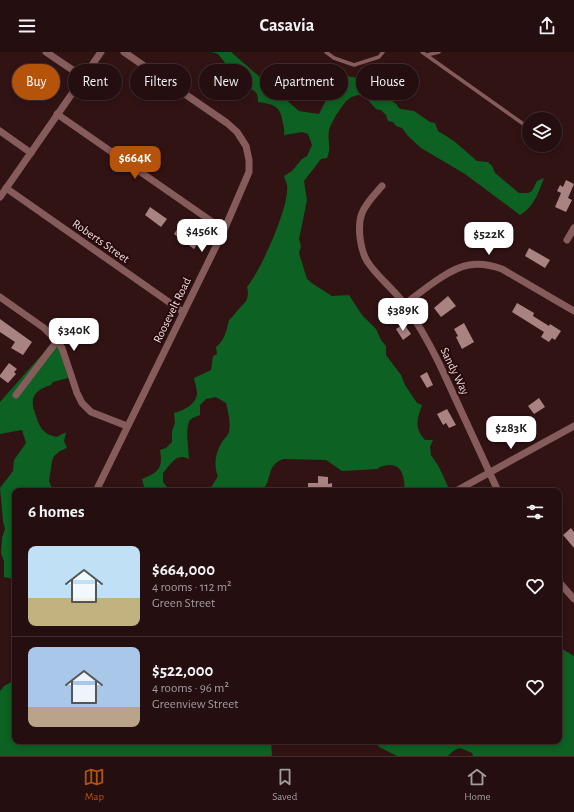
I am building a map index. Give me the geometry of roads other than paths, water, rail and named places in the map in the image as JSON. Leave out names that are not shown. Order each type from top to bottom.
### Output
[{"type":"street","points":[[46,52],[68,67]]},
{"type":"street","points":[[92,64],[101,52]]},
{"type":"street","name":"Roosevelt Road","points":[[97,488],[224,230],[249,172],[249,160],[246,146],[238,132],[124,52]]},
{"type":"street","points":[[0,197],[68,98]]},
{"type":"street","points":[[57,114],[224,230]]},
{"type":"street","points":[[0,131],[31,153]]},
{"type":"street","name":"Sandy Way","points":[[382,186],[372,197],[362,214],[360,227],[362,251],[368,262],[405,304],[439,363],[497,488]]},
{"type":"street","name":"Roberts Street","points":[[6,188],[183,312]]},
{"type":"street","points":[[567,240],[574,228]]},
{"type":"street","points":[[405,304],[446,275],[467,265],[477,264],[492,265],[502,269],[574,311]]},
{"type":"street","points":[[0,297],[44,328],[57,341],[62,348],[76,392],[82,403],[91,412],[127,426]]},
{"type":"street","points":[[16,395],[57,341]]},
{"type":"street","points":[[462,488],[574,426]]},
{"type":"street","points":[[562,585],[574,599]]},
{"type":"lane","points":[[326,52],[334,58],[354,65],[379,57],[383,52]]},
{"type":"lane","points":[[422,52],[522,123]]},
{"type":"lane","points":[[426,55],[439,52]]}]
